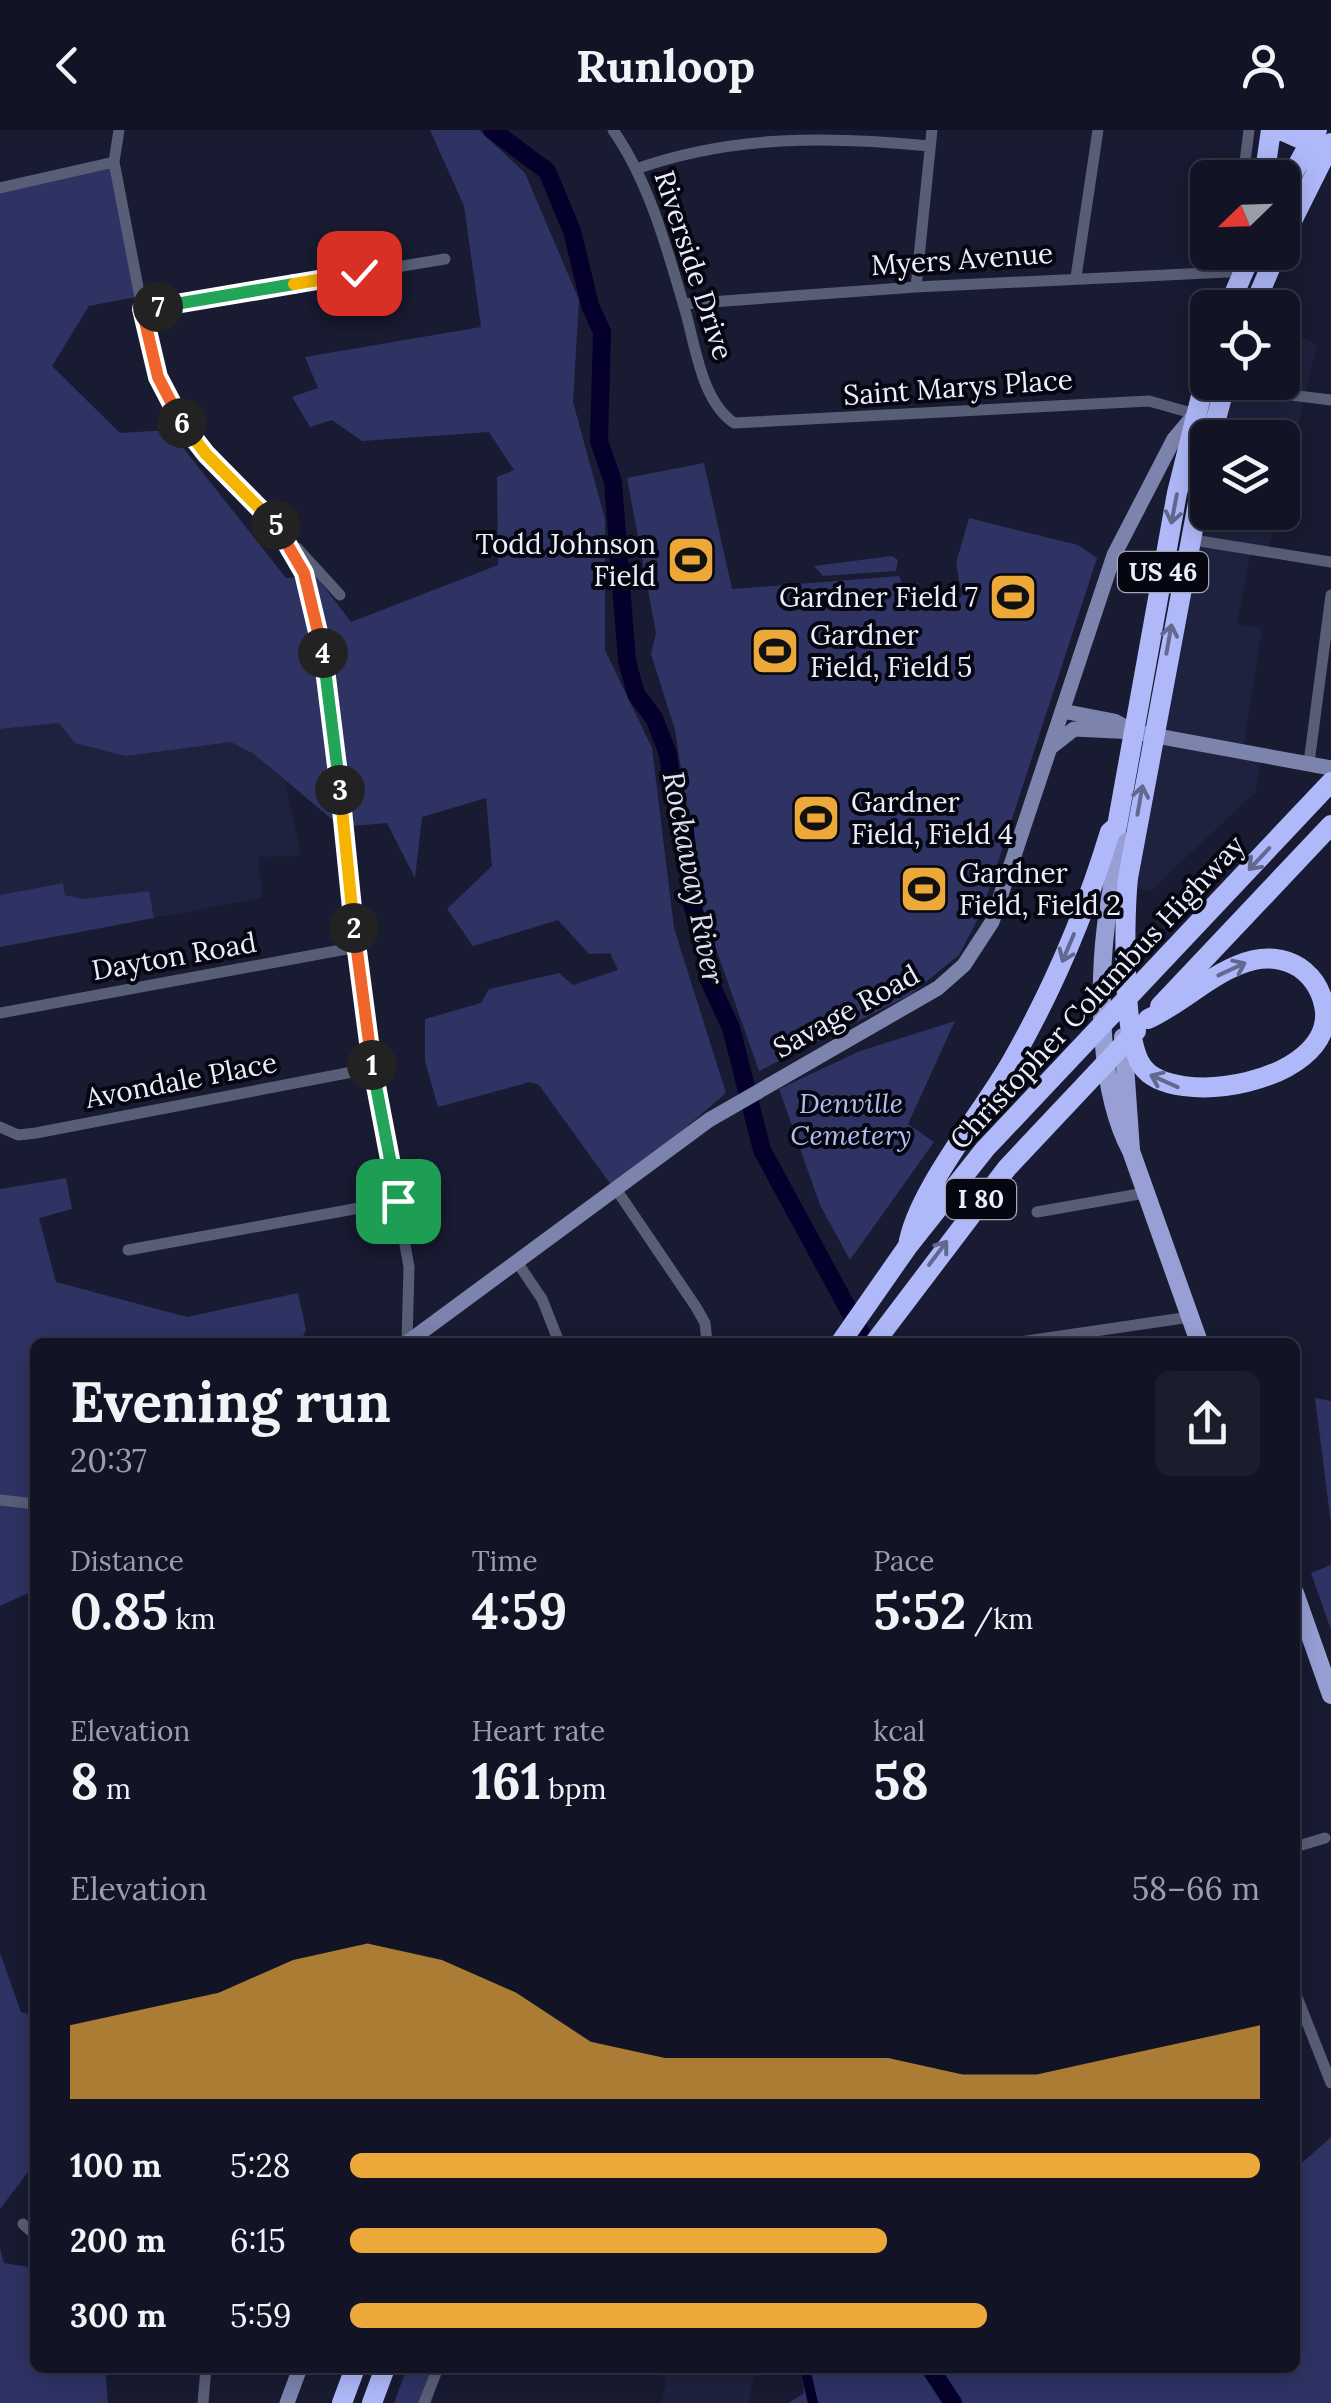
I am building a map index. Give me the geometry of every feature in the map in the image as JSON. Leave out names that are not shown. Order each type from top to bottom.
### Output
[{"type":"highway","points":[[1264,160],[1263,135],[1319,138]]},
{"type":"highway","points":[[1300,203],[1311,180],[1319,138]]},
{"type":"highway","points":[[1300,167],[1319,138]]},
{"type":"highway","points":[[1230,290],[1237,270]]},
{"type":"highway","name":"US 46","points":[[1124,931],[1144,733],[1199,400]]},
{"type":"highway","name":"US 46","points":[[1117,826],[1144,733],[1190,527]]},
{"type":"highway","name":"Christopher Columbus Highway","points":[[843,1338],[985,1148],[1144,982],[1329,779]]},
{"type":"highway","name":"Christopher Columbus Highway","points":[[878,1338],[964,1220],[1093,1074],[1331,825]]},
{"type":"highway","points":[[908,1246],[912,1219],[985,1107],[1052,984],[1110,832],[1117,826]]},
{"type":"highway","points":[[1124,931],[1134,1047],[1145,1071],[1159,1082],[1180,1088],[1202,1088],[1290,1068],[1316,1046],[1325,1013],[1318,989],[1301,968],[1264,959],[1218,975],[1177,1005],[1148,1019]]},
{"type":"highway","points":[[342,2403],[353,2373]]},
{"type":"highway","points":[[372,2403],[383,2373]]},
{"type":"main road","name":"US 46","points":[[1117,826],[1103,996],[1109,1083],[1119,1128],[1131,1151],[1198,1338]]},
{"type":"main road","name":"US 46","points":[[1124,931],[1119,979],[1131,1151]]},
{"type":"main road","points":[[1300,1607],[1331,1696]]},
{"type":"street","points":[[119,130],[114,162],[142,309],[167,399],[206,454],[340,594]]},
{"type":"street","name":"Riverside Drive","points":[[613,130],[636,169],[713,400],[724,417]]},
{"type":"street","points":[[916,287],[932,130]]},
{"type":"street","points":[[1076,278],[1098,130]]},
{"type":"street","points":[[636,169],[678,154],[757,135],[810,134],[930,146]]},
{"type":"street","points":[[1251,160],[1263,135]]},
{"type":"street","points":[[0,188],[114,162]]},
{"type":"street","points":[[142,309],[445,259]]},
{"type":"street","name":"Myers Avenue","points":[[684,304],[1076,278],[1232,279]]},
{"type":"street","points":[[1300,396],[1331,400]]},
{"type":"street","name":"Saint Marys Place","points":[[724,417],[742,425],[1149,401],[1195,414]]},
{"type":"street","name":"Savage Road","points":[[412,1338],[709,1120],[911,1005],[964,965],[992,922],[1114,555],[1174,440],[1195,414]]},
{"type":"street","points":[[284,534],[304,573],[327,673],[373,1068],[409,1266],[407,1338]]},
{"type":"street","points":[[1187,540],[1331,562]]},
{"type":"street","points":[[1309,764],[1331,595]]},
{"type":"street","points":[[1062,711],[1074,729]]},
{"type":"street","points":[[1062,711],[1114,720],[1144,733]]},
{"type":"street","points":[[1050,748],[1074,729],[1144,733],[1309,764],[1329,779]]},
{"type":"street","name":"Dayton Road","points":[[0,1013],[357,948]]},
{"type":"street","name":"Avondale Place","points":[[0,1127],[18,1135],[36,1133],[373,1068]]},
{"type":"street","points":[[616,1189],[696,1308],[707,1338]]},
{"type":"street","points":[[1037,1212],[1145,1193]]},
{"type":"street","points":[[128,1250],[398,1201]]},
{"type":"street","points":[[517,1262],[548,1309],[559,1338]]},
{"type":"street","points":[[1046,1338],[1190,1316]]},
{"type":"street","points":[[0,1500],[30,1503]]},
{"type":"street","points":[[1300,1621],[1302,1613]]},
{"type":"street","points":[[1300,1846],[1325,1838]]},
{"type":"street","points":[[1300,2005],[1331,2083]]},
{"type":"street","points":[[24,2224],[30,2230]]},
{"type":"street","points":[[204,2403],[206,2373]]},
{"type":"street","points":[[287,2403],[298,2373]]},
{"type":"street","points":[[424,2403],[436,2373]]},
{"type":"shaded area","points":[[1300,337],[1317,345],[1299,420],[1222,420],[1227,400],[1300,400]]},
{"type":"shaded area","points":[[1197,530],[1274,530],[1268,554],[1250,554],[1237,624],[1262,629],[1243,748],[1261,752],[1256,792],[1150,891],[1132,887]]},
{"type":"shaded area","points":[[59,723],[126,756],[231,742],[254,753],[285,781],[301,856],[258,857],[263,898],[154,918],[149,891],[83,899],[65,895],[63,883],[0,895],[0,729]]},
{"type":"shaded area","points":[[660,2373],[754,2374],[749,2403],[662,2403],[666,2379]]},
{"type":"green space","points":[[430,130],[479,130],[525,173],[579,300],[573,402],[605,519],[605,650],[652,748],[674,928],[726,1093],[614,1189],[539,1085],[530,1082],[438,1107],[425,1061],[425,1019],[481,1003],[489,989],[559,973],[573,985],[618,970],[610,953],[589,954],[558,920],[473,946],[447,909],[492,866],[486,798],[422,817],[415,878],[387,823],[341,827],[254,754],[231,742],[126,756],[75,743],[59,723],[0,729],[0,190],[111,161],[141,296],[89,306],[52,366],[120,433],[169,430],[286,578],[316,576],[351,622],[498,565],[497,477],[514,470],[489,432],[362,441],[332,420],[310,427],[292,397],[318,388],[305,357],[481,327],[464,206]]},
{"type":"green space","points":[[704,463],[732,589],[899,576],[902,583],[918,583],[920,599],[962,597],[956,563],[969,518],[1078,545],[1097,558],[982,911],[959,955],[910,995],[759,1071],[703,912],[675,730],[651,654],[656,633],[627,478]]},
{"type":"green space","points":[[892,556],[898,560],[896,571],[823,576],[814,566]]},
{"type":"green space","points":[[63,883],[65,895],[83,899],[149,891],[154,918],[0,947],[0,895]]},
{"type":"green space","name":"Denville Cemetery","points":[[955,1021],[908,1124],[934,1142],[850,1260],[820,1205],[779,1089],[860,1051]]},
{"type":"green space","points":[[66,1178],[72,1209],[39,1218],[56,1282],[187,1317],[298,1293],[306,1330],[302,1338],[30,1338],[30,1592],[0,1606],[0,1189]]},
{"type":"green space","points":[[1315,1398],[1331,1401],[1331,1524]]},
{"type":"green space","points":[[1331,1565],[1331,1630],[1311,1573]]},
{"type":"green space","points":[[0,1953],[21,2012],[30,2015],[30,2170],[0,2209]]},
{"type":"green space","points":[[1331,2137],[1331,2403],[789,2403],[804,2393],[802,2373],[1300,2373],[1300,2165]]},
{"type":"green space","points":[[0,2248],[4,2263],[30,2267],[30,2373],[105,2373],[108,2403],[0,2403]]},
{"type":"green space","points":[[405,2373],[441,2373],[431,2403],[394,2403]]},
{"type":"waterway","name":"Rockaway River","points":[[492,130],[547,171],[572,231],[590,305],[602,332],[599,441],[613,482],[627,661],[636,694],[654,718],[668,754],[674,799],[685,830],[691,901],[707,954],[708,978],[731,1028],[762,1150],[864,1338]]},
{"type":"waterway","points":[[806,2373],[813,2403]]},
{"type":"waterway","name":"Rockaway River","points":[[933,2373],[953,2403]]},
{"type":"place","name":"Todd Johnson Field","points":[[691,560]]},
{"type":"place","name":"Gardner Field 7","points":[[1013,597]]},
{"type":"place","name":"Gardner Field, Field 5","points":[[775,651]]},
{"type":"place","name":"Gardner Field, Field 4","points":[[816,818]]},
{"type":"place","name":"Gardner Field, Field 2","points":[[924,889]]},
{"type":"route","points":[[359,273],[142,309],[167,399],[206,454],[284,534],[304,573],[327,673],[346,875],[366,1024],[398,1201]]}]
